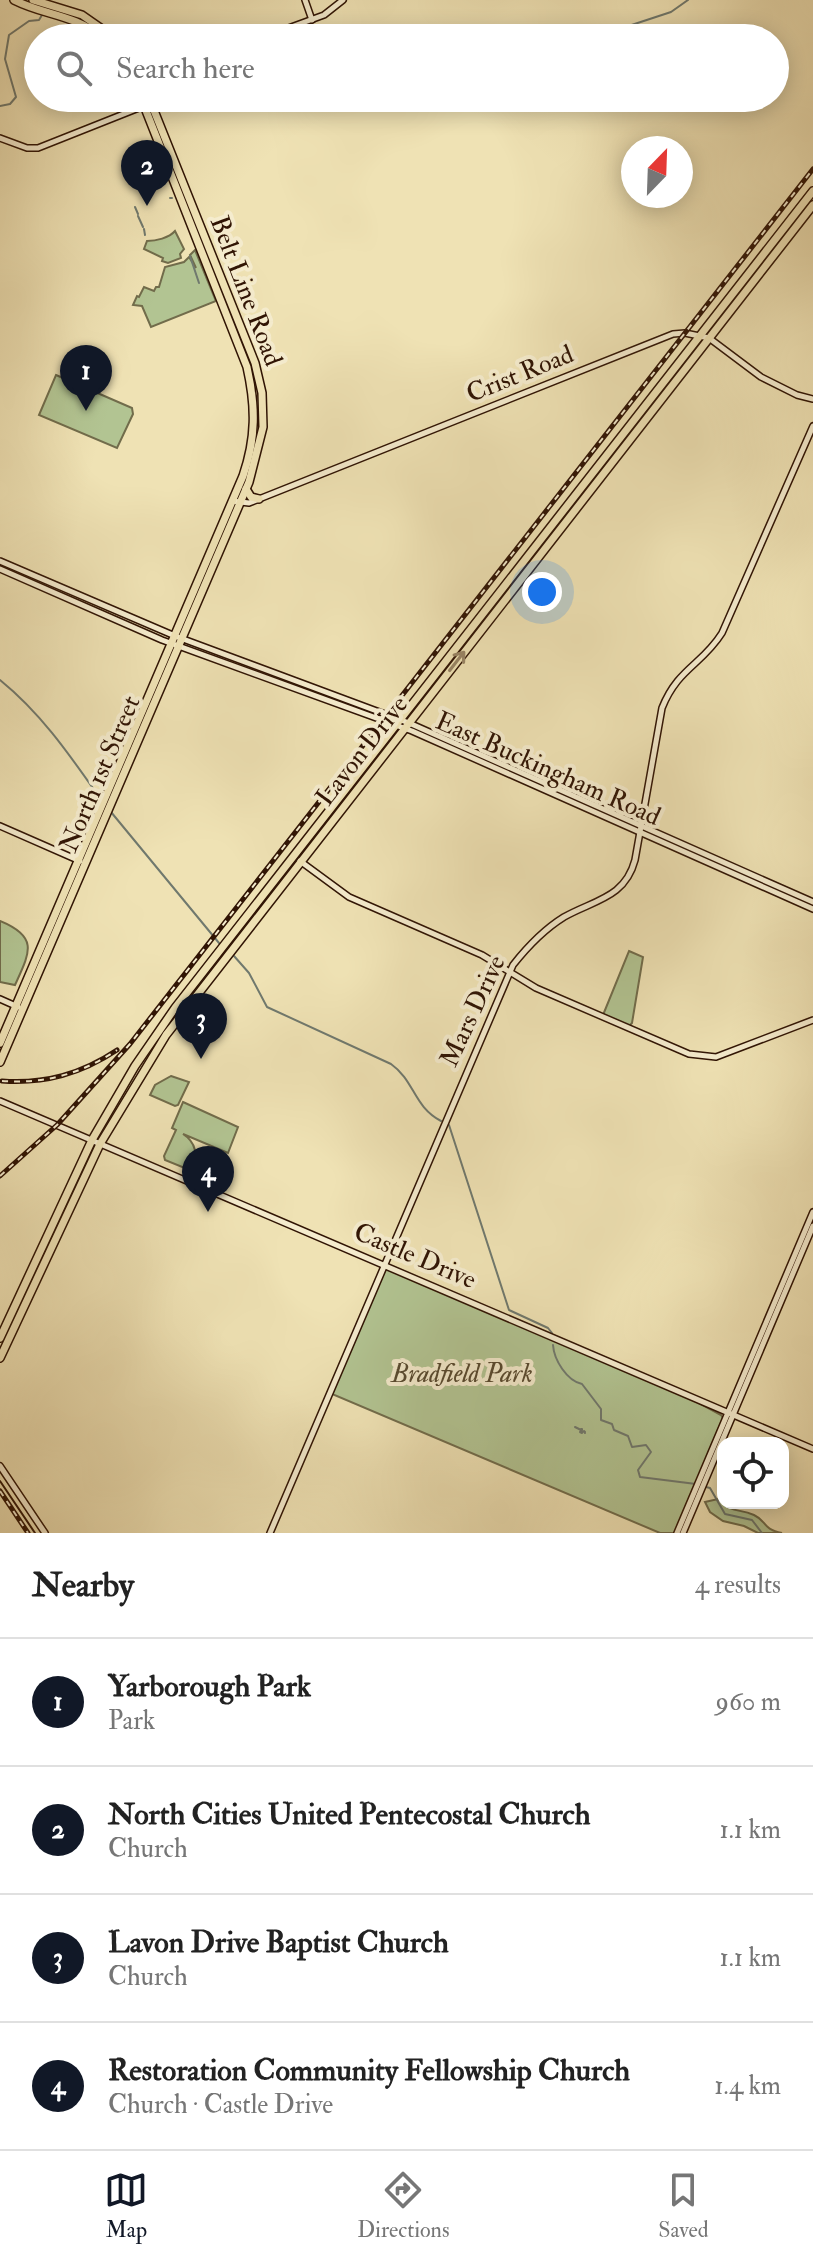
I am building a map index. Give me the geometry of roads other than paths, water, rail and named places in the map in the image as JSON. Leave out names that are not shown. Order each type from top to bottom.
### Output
[{"type":"main road","points":[[14,0],[81,24]]},
{"type":"main road","points":[[33,0],[82,15],[95,24]]},
{"type":"main road","name":"Belt Line Road","points":[[151,112],[247,367],[254,396],[253,442],[236,502]]},
{"type":"main road","name":"Belt Line Road","points":[[180,186],[255,363],[262,393],[260,443],[246,489],[236,502]]},
{"type":"main road","name":"Lavon Drive","points":[[297,859],[407,726],[700,335],[813,191]]},
{"type":"main road","name":"Lavon Drive","points":[[0,1338],[129,1076],[160,1029],[185,1003],[297,859],[398,722],[813,205]]},
{"type":"main road","points":[[246,489],[251,497],[259,499]]},
{"type":"main road","name":"North 1st Street","points":[[82,861],[96,837],[108,799],[236,502]]},
{"type":"main road","name":"North 1st Street","points":[[0,1062],[14,1019],[104,811]]},
{"type":"main road","name":"Lavon Drive","points":[[0,1358],[96,1142],[185,1003]]},
{"type":"main road","name":"North 1st Street","points":[[0,1043],[14,1019]]},
{"type":"main road","points":[[151,1058],[150,1050],[160,1029]]},
{"type":"street","points":[[305,0],[312,20]]},
{"type":"street","points":[[301,24],[330,12],[343,0]]},
{"type":"street","points":[[0,138],[27,148],[38,148],[126,112]]},
{"type":"street","name":"Crist Road","points":[[236,502],[259,499],[667,335],[685,333],[709,338],[761,377],[797,395],[813,399]]},
{"type":"street","name":"Mars Drive","points":[[270,1533],[510,971],[541,933],[566,916],[619,890],[633,868],[662,708],[679,677],[710,649],[722,633],[813,426]]},
{"type":"street","points":[[0,561],[129,616],[177,641]]},
{"type":"street","points":[[0,569],[106,616],[177,641]]},
{"type":"street","points":[[106,616],[125,619],[129,616]]},
{"type":"street","name":"East Buckingham Road","points":[[177,641],[398,722],[813,902]]},
{"type":"street","points":[[0,826],[82,861]]},
{"type":"street","name":"East Buckingham Road","points":[[641,828],[813,909]]},
{"type":"street","points":[[297,859],[349,897],[482,955],[536,988],[676,1049],[706,1057],[732,1052],[813,1020]]},
{"type":"street","points":[[0,999],[19,1007]]},
{"type":"street","name":"Castle Drive","points":[[0,1101],[813,1449]]},
{"type":"street","points":[[765,1333],[813,1212]]},
{"type":"street","points":[[683,1533],[696,1494],[813,1226]]},
{"type":"street","points":[[0,1466],[45,1533]]},
{"type":"street","points":[[677,1533],[689,1512]]},
{"type":"waterway","points":[[635,24],[671,12],[688,0]]},
{"type":"waterway","points":[[25,24],[39,20],[42,15]]},
{"type":"waterway","points":[[0,106],[10,104],[16,97],[5,59],[9,35],[24,24]]},
{"type":"waterway","points":[[135,207],[138,214]]},
{"type":"waterway","points":[[138,216],[143,227]]},
{"type":"waterway","points":[[144,229],[145,235]]},
{"type":"waterway","points":[[190,256],[199,283]]},
{"type":"waterway","points":[[0,680],[43,722],[102,801]]},
{"type":"waterway","points":[[111,812],[219,943]]},
{"type":"waterway","points":[[234,956],[249,973],[267,1007],[391,1064],[405,1078],[425,1108],[441,1121]]},
{"type":"waterway","points":[[449,1125],[509,1310],[548,1328],[552,1333]]},
{"type":"waterway","points":[[553,1345],[562,1369],[571,1379],[582,1384],[601,1409],[601,1420],[628,1436],[632,1447],[646,1445],[651,1452],[638,1470],[640,1477],[696,1484]]},
{"type":"waterway","points":[[575,1427],[585,1433]]},
{"type":"waterway","points":[[706,1487],[710,1488],[725,1514],[752,1520],[762,1533]]},
{"type":"tram line","points":[[0,1481],[35,1533]]},
{"type":"railway","points":[[0,1176],[57,1125],[130,1044],[813,169]]},
{"type":"railway","points":[[2,1081],[33,1081],[62,1076],[117,1050]]},
{"type":"railway","points":[[0,1491],[28,1533]]},
{"type":"place","name":"North Cities United Pentecostal Church","points":[[147,206]]},
{"type":"place","name":"Yarborough Park","points":[[86,411]]},
{"type":"place","name":"Lavon Drive Baptist Church","points":[[201,1059]]},
{"type":"place","name":"Restoration Community Fellowship Church","points":[[208,1212]]},
{"type":"park label","name":"Bradfield Park","points":[[462,1374]]}]
